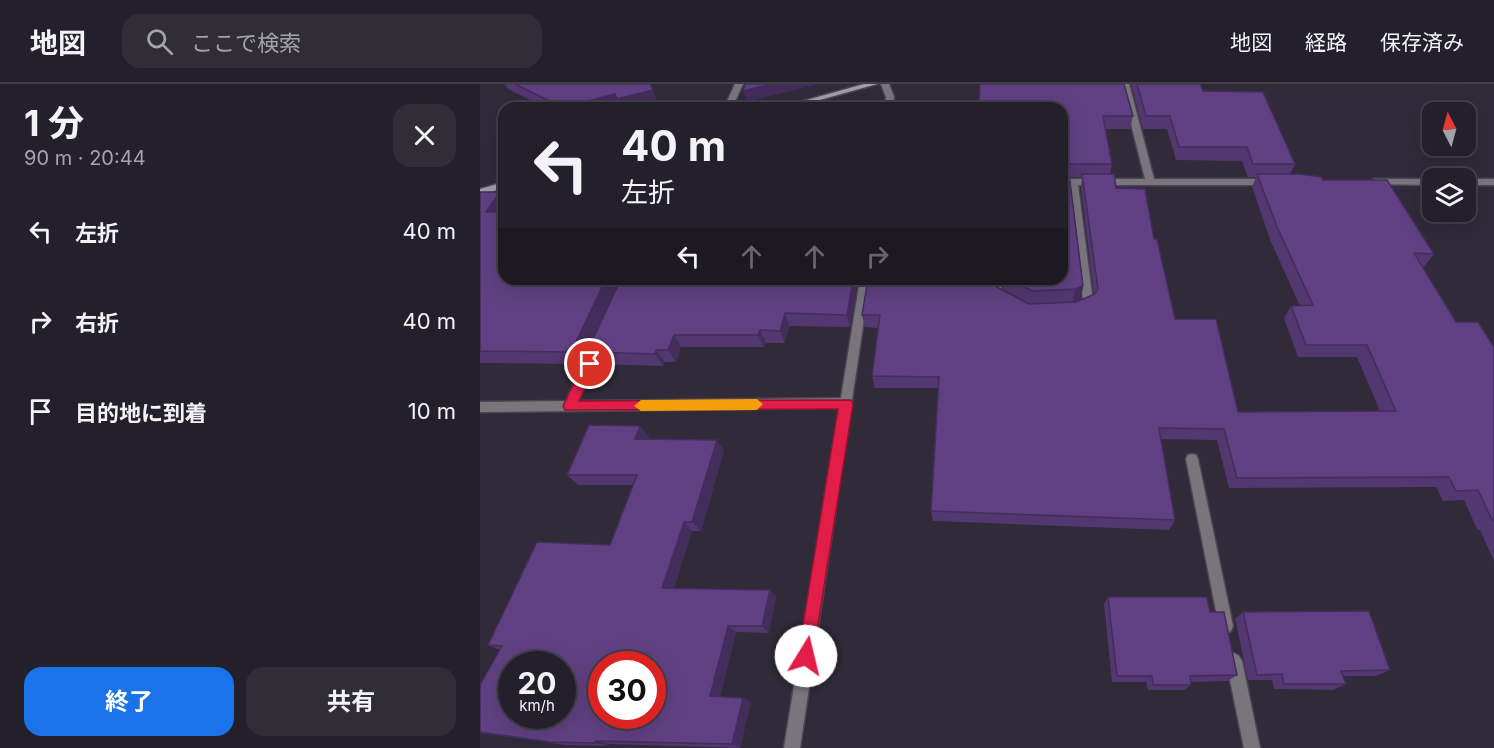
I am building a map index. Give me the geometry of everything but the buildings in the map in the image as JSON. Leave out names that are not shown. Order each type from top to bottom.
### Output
[{"type":"street","points":[[731,102],[739,84]]},
{"type":"street","points":[[805,102],[873,84]]},
{"type":"street","points":[[885,84],[890,102]]},
{"type":"street","points":[[1125,84],[1150,182]]},
{"type":"street","points":[[1068,182],[1279,182]]},
{"type":"street","points":[[1062,309],[1074,308],[1088,302],[1073,182]]},
{"type":"street","points":[[1362,182],[1422,182]]},
{"type":"street","points":[[1476,182],[1494,182]]},
{"type":"street","points":[[480,192],[498,187]]},
{"type":"street","points":[[792,748],[864,285]]},
{"type":"street","points":[[996,285],[996,292],[1017,304]]},
{"type":"street","points":[[570,406],[604,332]]},
{"type":"street","points":[[480,407],[846,404]]},
{"type":"street","points":[[1192,459],[1252,748]]},
{"type":"slow traffic","points":[[641,406],[757,404]]},
{"type":"route","points":[[590,364],[570,406],[846,404],[806,656]]}]
